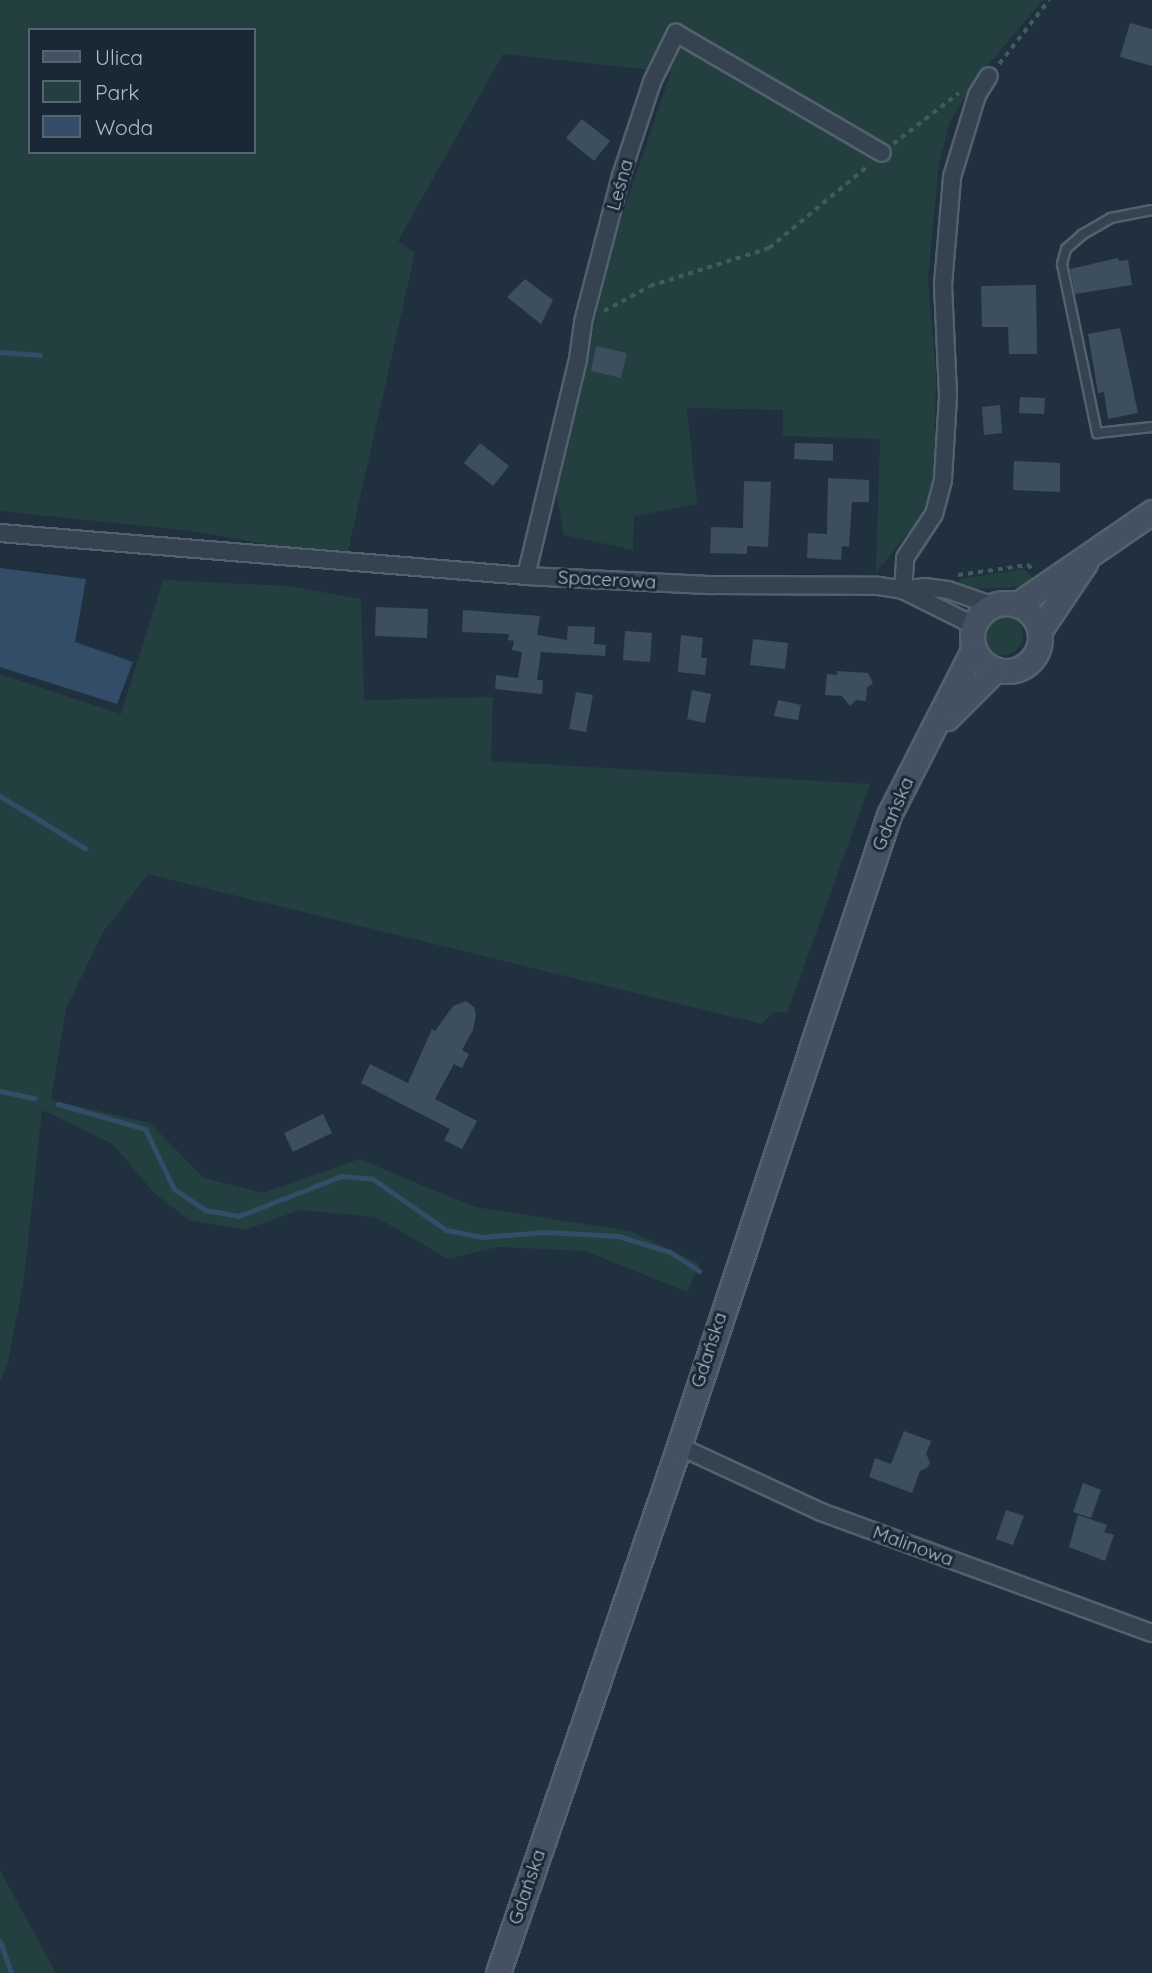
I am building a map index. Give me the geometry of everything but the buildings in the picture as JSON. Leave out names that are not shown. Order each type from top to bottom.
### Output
[{"type":"main road","points":[[1018,604],[1032,614],[1040,629],[1040,644],[1034,657],[1023,667],[1010,672],[995,670],[982,663],[973,650],[973,625],[980,613],[991,605],[1018,604],[1046,583],[1089,558],[1152,512]]},
{"type":"main road","points":[[1040,629],[1089,558]]},
{"type":"main road","name":"Gdańska","points":[[498,1973],[679,1446],[889,815],[973,650]]},
{"type":"main road","name":"Gdańska","points":[[933,733],[995,670]]},
{"type":"street","name":"Leśna","points":[[526,576],[578,359],[583,322],[621,176],[652,82],[676,33],[882,153]]},
{"type":"street","points":[[903,590],[905,558],[934,514],[943,480],[948,395],[943,285],[952,177],[977,95],[989,76]]},
{"type":"street","name":"Spacerowa","points":[[0,533],[526,576],[713,585],[879,586],[903,590],[973,625]]},
{"type":"street","name":"Spacerowa","points":[[903,590],[924,587],[948,590],[991,605]]},
{"type":"street","name":"Malinowa","points":[[679,1446],[821,1512],[1152,1633]]},
{"type":"lane","points":[[1152,210],[1111,218],[1092,229],[1066,249],[1062,264],[1097,433],[1152,427]]},
{"type":"path","points":[[583,322],[650,286],[769,248],[908,130],[989,76],[1049,0]]},
{"type":"green space","points":[[0,0],[1043,0],[976,79],[950,121],[939,164],[928,277],[936,373],[934,488],[918,520],[876,573],[880,439],[783,436],[783,410],[687,408],[697,504],[634,516],[633,550],[564,535],[556,492],[613,242],[671,72],[503,54],[398,241],[415,253],[348,551],[286,548],[192,531],[0,511]]},
{"type":"green space","points":[[1024,569],[1036,581],[1027,586],[974,589],[957,584],[960,579]]},
{"type":"green space","points":[[163,580],[288,586],[361,599],[364,700],[493,697],[491,761],[870,784],[787,1013],[773,1012],[762,1024],[148,874],[103,932],[66,1009],[51,1100],[150,1123],[204,1178],[263,1193],[359,1159],[475,1207],[630,1231],[700,1264],[687,1292],[585,1251],[498,1247],[448,1259],[376,1217],[300,1210],[244,1230],[189,1220],[154,1193],[113,1144],[42,1110],[24,1279],[8,1361],[0,1382],[0,674],[121,714]]},
{"type":"green space","points":[[1003,615],[1011,616],[1017,621],[1022,627],[1022,643],[1017,649],[1011,654],[1003,655],[995,654],[989,649],[984,643],[983,635],[984,627],[989,621],[995,616]]},
{"type":"green space","points":[[0,1870],[56,1973],[0,1973]]},
{"type":"water","points":[[0,568],[86,579],[75,642],[133,662],[117,704],[0,667]]},
{"type":"waterway","points":[[0,352],[40,355]]},
{"type":"waterway","points":[[0,796],[85,848]]},
{"type":"waterway","points":[[0,1091],[34,1098]]},
{"type":"waterway","points":[[58,1104],[145,1129],[174,1189],[205,1210],[239,1216],[341,1176],[373,1179],[446,1230],[481,1237],[546,1232],[618,1236],[670,1252],[699,1271]]},
{"type":"waterway","points":[[0,1941],[11,1973]]}]
